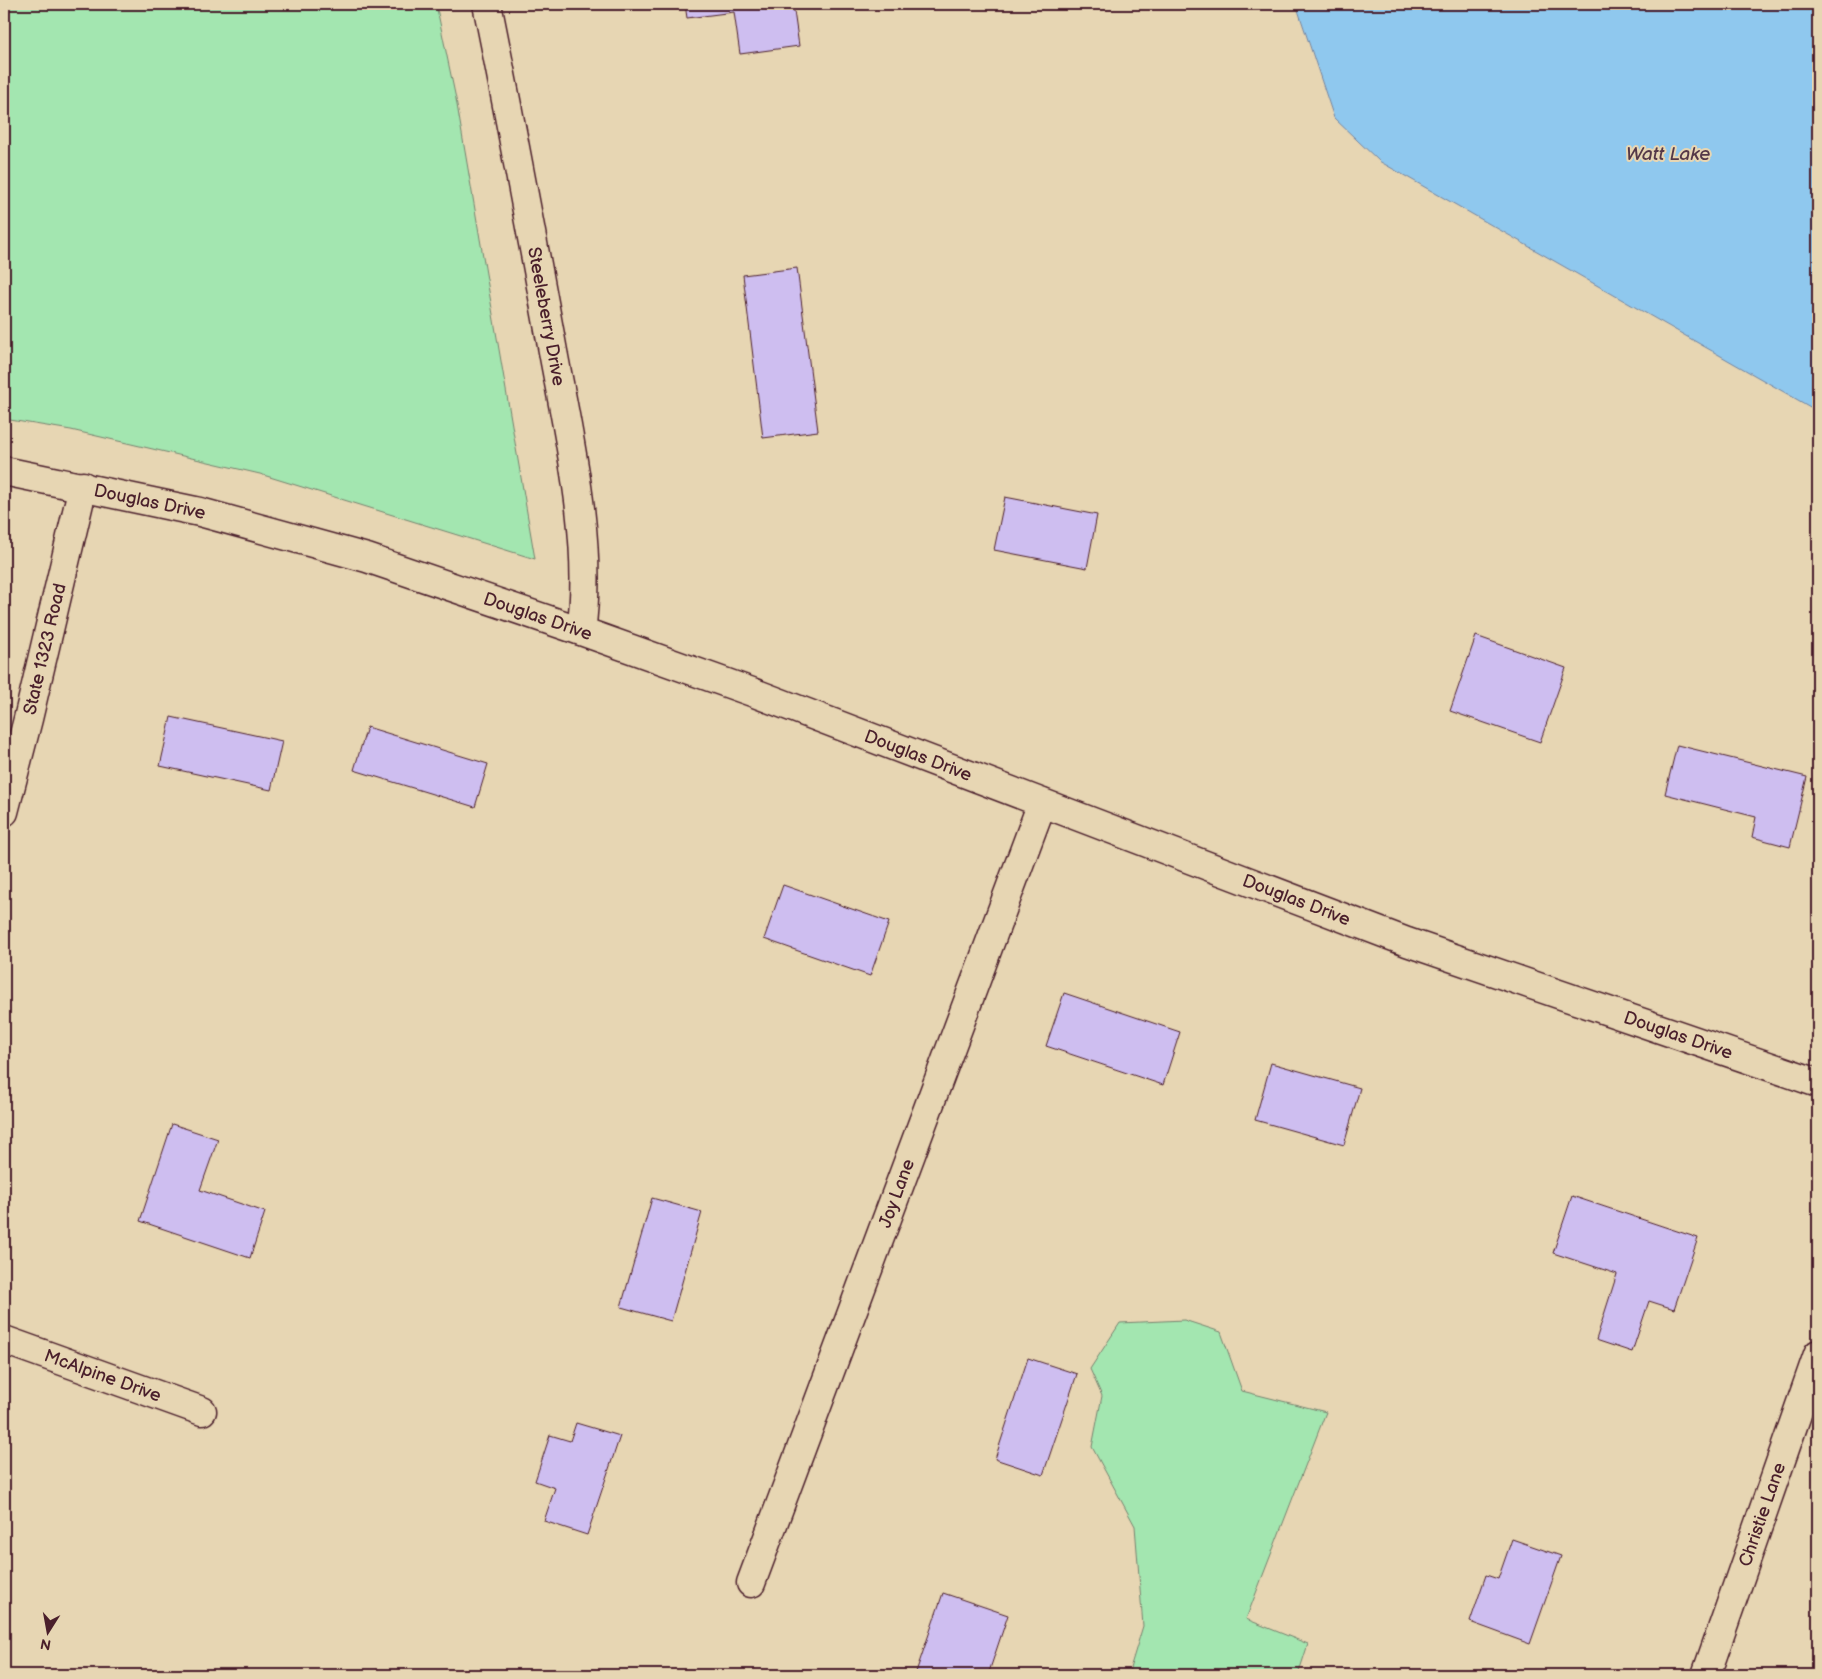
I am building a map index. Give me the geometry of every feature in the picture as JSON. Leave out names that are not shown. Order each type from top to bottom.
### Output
[{"type":"street","name":"Steeleberry Drive","points":[[487,4],[560,392],[580,511],[586,599],[581,631]]},
{"type":"street","name":"Douglas Drive","points":[[4,471],[200,512],[366,558],[581,631],[762,696],[1407,942],[1818,1083]]},
{"type":"street","name":"State 1323 Road","points":[[4,812],[83,486]]},
{"type":"street","name":"Joy Lane","points":[[751,1583],[1042,803]]},
{"type":"street","name":"McAlpine Drive","points":[[4,1340],[202,1411]]},
{"type":"street","name":"Christie Lane","points":[[1706,1675],[1818,1354]]},
{"type":"green space","points":[[4,4],[436,4],[456,99],[535,559],[260,474],[71,430],[4,419]]},
{"type":"green space","points":[[1184,1320],[1221,1332],[1242,1391],[1326,1412],[1246,1619],[1308,1644],[1298,1675],[1128,1675],[1143,1626],[1135,1526],[1092,1447],[1102,1396],[1090,1369],[1120,1323]]},
{"type":"water","name":"Watt Lake","points":[[1296,4],[1818,4],[1818,409],[1812,408],[1379,161],[1334,118]]},
{"type":"building","points":[[685,4],[793,4],[799,46],[740,54],[734,12],[687,18]]},
{"type":"building","points":[[797,268],[818,431],[763,438],[743,275]]},
{"type":"building","points":[[1005,497],[1097,515],[1087,568],[994,550]]},
{"type":"building","points":[[1476,636],[1566,668],[1540,742],[1450,711]]},
{"type":"building","points":[[171,717],[282,741],[271,790],[160,766]]},
{"type":"building","points":[[367,727],[488,764],[475,807],[354,770]]},
{"type":"building","points":[[1677,745],[1807,777],[1790,847],[1752,837],[1756,817],[1665,794]]},
{"type":"building","points":[[783,885],[889,922],[870,976],[764,939]]},
{"type":"building","points":[[1064,993],[1180,1032],[1163,1085],[1046,1046]]},
{"type":"building","points":[[1271,1063],[1360,1088],[1344,1145],[1255,1120]]},
{"type":"building","points":[[172,1124],[218,1139],[200,1190],[265,1212],[250,1258],[140,1221]]},
{"type":"building","points":[[1572,1196],[1698,1238],[1674,1309],[1649,1301],[1632,1352],[1596,1340],[1617,1274],[1553,1253]]},
{"type":"building","points":[[652,1198],[702,1212],[671,1321],[621,1307]]},
{"type":"building","points":[[1028,1358],[1077,1374],[1043,1475],[995,1459]]},
{"type":"building","points":[[576,1423],[620,1436],[587,1535],[544,1521],[555,1488],[535,1481],[550,1435],[570,1441]]},
{"type":"building","points":[[1512,1539],[1561,1556],[1530,1644],[1470,1622],[1486,1575],[1498,1579]]},
{"type":"building","points":[[943,1593],[1008,1615],[988,1675],[915,1675]]}]
